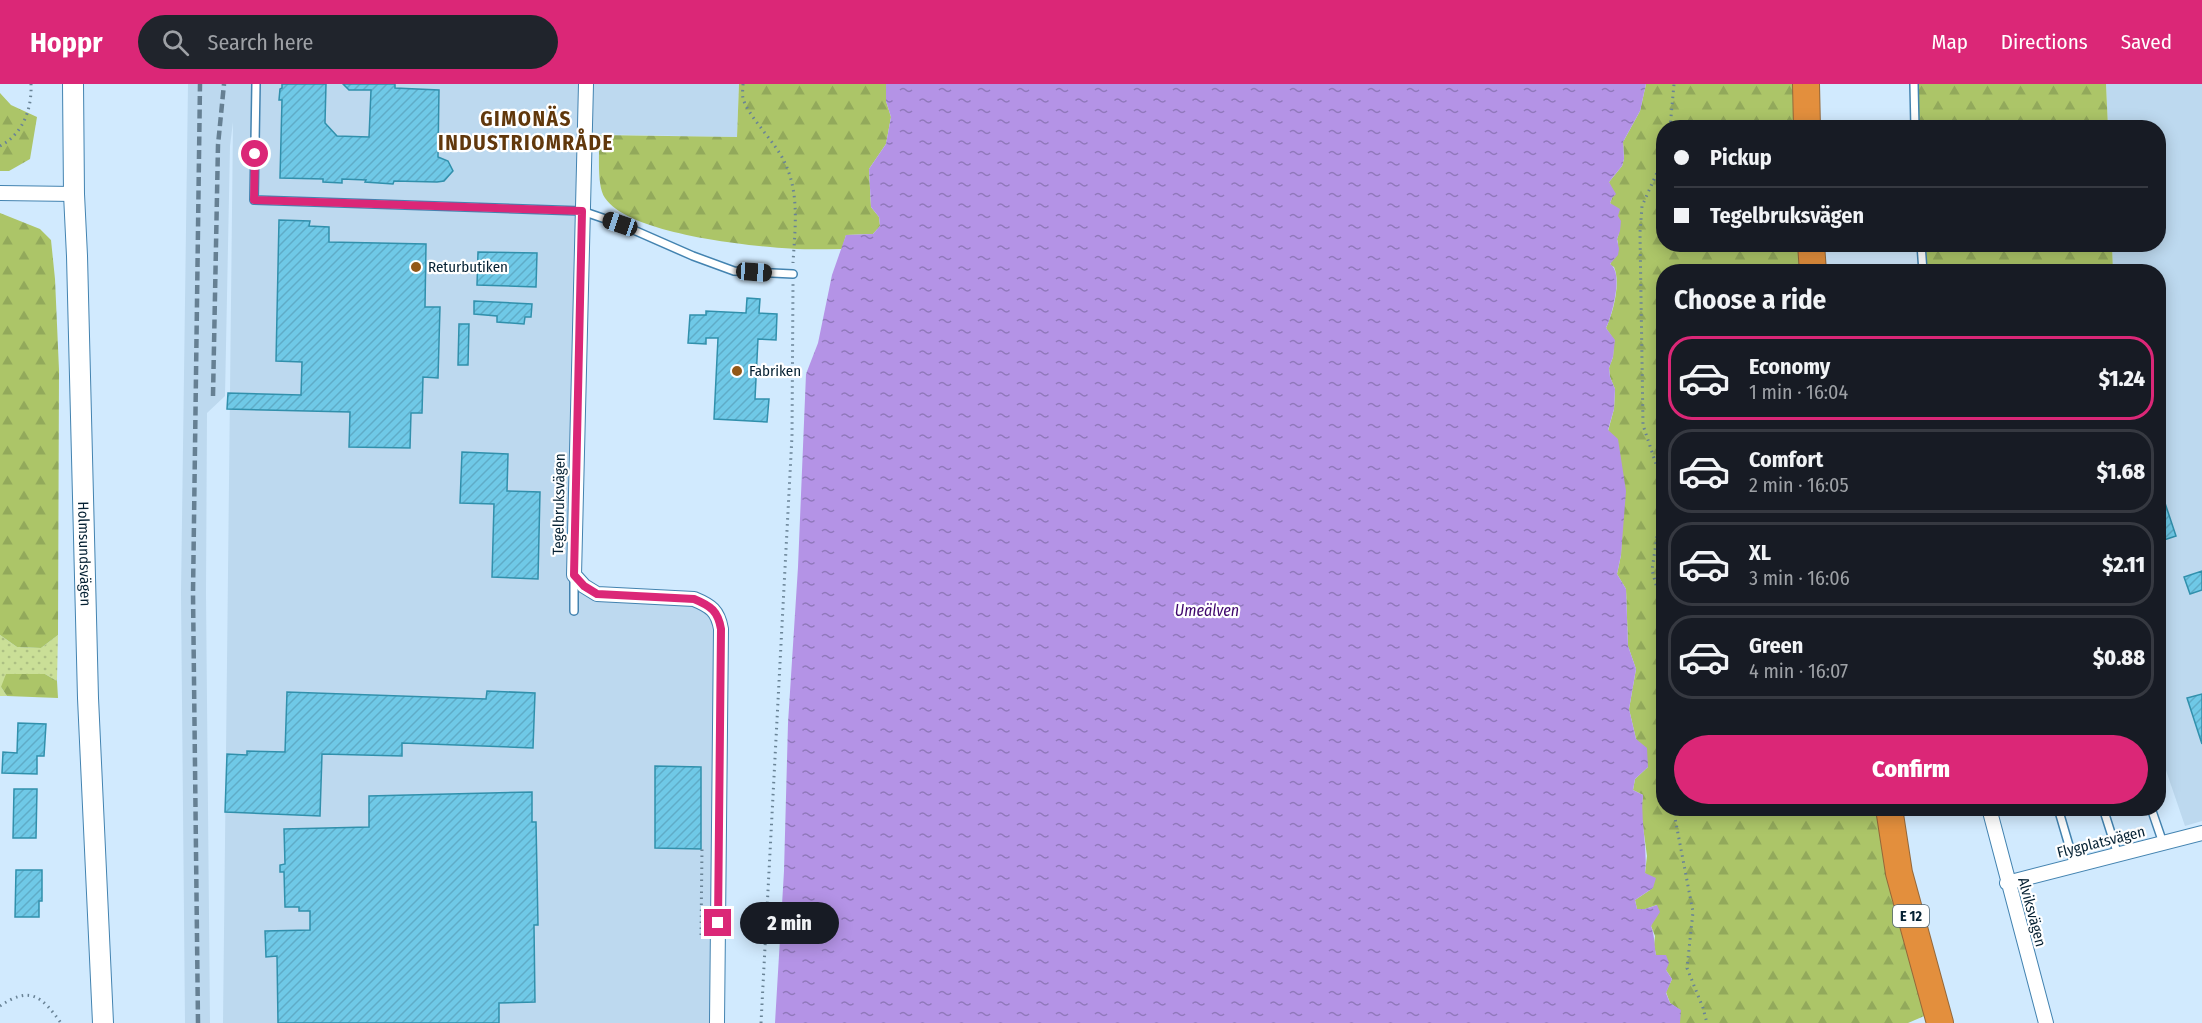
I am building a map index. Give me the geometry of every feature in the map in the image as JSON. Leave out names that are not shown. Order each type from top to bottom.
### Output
[{"type":"highway","points":[[1806,84],[1807,120]]},
{"type":"highway","name":"E 12","points":[[1890,816],[1899,873],[1940,1023]]},
{"type":"main road","name":"Holmsundsvägen","points":[[73,84],[88,698],[103,1023]]},
{"type":"street","name":"Tegelbruksvägen","points":[[586,84],[574,575],[584,586],[597,594],[694,599],[709,605],[719,615],[721,629],[717,1023]]},
{"type":"street","points":[[0,193],[74,194]]},
{"type":"street","name":"Alviksvägen","points":[[1991,816],[2046,1023]]},
{"type":"street","name":"Flygplatsvägen","points":[[2007,883],[2202,833]]},
{"type":"lane","points":[[256,84],[254,200],[582,211],[734,270],[793,274]]},
{"type":"lane","points":[[1914,84],[1915,120]]},
{"type":"lane","points":[[574,575],[574,611]]},
{"type":"lane","points":[[2060,816],[2075,866]]},
{"type":"lane","points":[[2106,816],[2118,855]]},
{"type":"lane","points":[[2154,816],[2163,843]]},
{"type":"path","points":[[0,146],[8,142],[20,128],[28,113],[32,99],[31,84]]},
{"type":"path","points":[[743,84],[742,98],[784,161],[793,186],[796,211],[791,334],[792,436],[761,1023]]},
{"type":"path","points":[[1671,120],[1674,84]]},
{"type":"path","points":[[1656,175],[1642,206],[1640,233],[1643,425],[1656,464]]},
{"type":"path","points":[[1656,543],[1652,570],[1656,585]]},
{"type":"path","points":[[1675,816],[1693,912],[1687,968],[1707,1023]]},
{"type":"path","points":[[701,938],[702,839]]},
{"type":"path","points":[[0,1006],[13,998],[29,995],[45,1001],[61,1023]]},
{"type":"shaded area","points":[[188,84],[739,84],[737,137],[581,134],[574,575],[584,586],[694,599],[719,615],[717,1023],[223,1023],[233,122],[230,146],[225,396],[207,413],[206,593],[210,1023],[185,1023],[181,593]]},
{"type":"shaded area","points":[[2106,84],[2202,84],[2202,821],[2185,826],[2166,770],[2166,264],[2113,264],[2112,252],[2166,252],[2166,120],[2108,120]]},
{"type":"green space","points":[[739,84],[886,84],[886,101],[891,117],[886,144],[869,169],[871,207],[879,217],[880,226],[873,234],[846,235],[842,249],[797,249],[740,244],[687,235],[637,220],[618,210],[605,198],[599,177],[599,135],[737,137]]},
{"type":"green space","points":[[1646,84],[1806,84],[1807,120],[1656,120],[1656,252],[1812,252],[1812,264],[1656,264],[1656,816],[1891,816],[1936,1011],[1908,1023],[1680,1023],[1680,1010],[1670,1003],[1666,992],[1672,979],[1656,955],[1654,945],[1655,936],[1651,926],[1657,905],[1637,909],[1635,900],[1653,888],[1645,873],[1647,856],[1641,812],[1643,795],[1633,790],[1635,779],[1648,767],[1636,739],[1629,709],[1636,669],[1628,646],[1626,589],[1617,574],[1621,555],[1622,526],[1608,431],[1614,409],[1615,389],[1609,368],[1613,357],[1614,340],[1606,328],[1615,298],[1616,274],[1614,267],[1610,265],[1618,243],[1619,230],[1617,216],[1610,203],[1612,198],[1609,182],[1622,166],[1623,142],[1640,111]]},
{"type":"green space","points":[[1914,84],[2106,84],[2108,120],[1915,120]]},
{"type":"green space","points":[[0,93],[11,105],[37,117],[30,159],[9,171],[0,171]]},
{"type":"green space","points":[[0,213],[40,229],[51,240],[55,279],[59,370],[58,635],[41,648],[17,647],[0,635]]},
{"type":"green space","points":[[1922,252],[2112,252],[2113,264],[1922,264]]},
{"type":"green space","points":[[0,635],[17,647],[41,648],[58,635],[57,681],[45,674],[1,687],[7,696],[0,696]]},
{"type":"green space","points":[[6,674],[45,674],[57,681],[58,698],[7,696],[1,687]]},
{"type":"water","name":"Umeälven","points":[[886,84],[1646,84],[1640,111],[1623,142],[1622,166],[1609,182],[1616,194],[1610,203],[1620,209],[1618,216],[1621,221],[1617,239],[1618,255],[1610,264],[1616,276],[1616,294],[1606,328],[1615,340],[1609,368],[1615,389],[1614,409],[1608,430],[1618,439],[1626,491],[1621,555],[1617,574],[1626,589],[1628,646],[1636,669],[1629,709],[1636,739],[1647,748],[1648,767],[1635,779],[1633,790],[1643,795],[1645,873],[1656,878],[1653,888],[1635,900],[1637,909],[1657,905],[1660,912],[1651,926],[1656,955],[1666,955],[1669,963],[1666,970],[1672,979],[1666,993],[1670,1003],[1681,1010],[1680,1023],[775,1023],[806,374],[818,343],[832,275],[846,235],[873,234],[880,226],[879,217],[871,207],[869,169],[886,144],[891,117],[886,101]]},
{"type":"building","points":[[282,84],[326,84],[325,123],[337,136],[369,137],[371,90],[349,90],[343,84],[395,84],[395,88],[439,90],[438,157],[448,161],[453,171],[444,181],[394,181],[393,184],[365,182],[366,180],[342,179],[342,183],[323,182],[323,179],[280,178],[282,100],[279,100]]},
{"type":"building","points":[[279,220],[310,221],[309,226],[329,227],[329,242],[426,244],[425,307],[440,307],[438,378],[423,377],[422,413],[411,413],[410,448],[349,447],[350,412],[227,409],[228,393],[301,395],[302,362],[276,361]]},
{"type":"building","points":[[478,252],[537,253],[536,287],[477,285]]},
{"type":"building","name":"Fabriken","points":[[747,298],[760,299],[759,313],[777,314],[776,340],[758,339],[755,399],[769,399],[767,422],[714,419],[718,338],[706,338],[706,344],[688,343],[690,315],[706,315],[706,311],[746,313]]},
{"type":"building","points":[[474,301],[532,304],[531,317],[525,317],[524,324],[497,322],[497,316],[474,314]]},
{"type":"building","points":[[459,324],[469,324],[468,365],[458,365]]},
{"type":"building","points":[[462,452],[508,454],[507,491],[540,492],[538,579],[492,577],[494,504],[460,503]]},
{"type":"building","points":[[2166,506],[2176,536],[2166,539]]},
{"type":"building","points":[[2202,571],[2202,590],[2190,594],[2184,577]]},
{"type":"building","points":[[487,691],[535,693],[533,748],[402,743],[402,756],[322,754],[320,816],[225,812],[227,754],[247,755],[247,751],[285,752],[287,692],[486,699]]},
{"type":"building","points":[[2202,694],[2202,744],[2187,698]]},
{"type":"building","points":[[18,723],[46,724],[44,756],[37,756],[37,774],[2,773],[3,752],[17,753]]},
{"type":"building","points":[[655,766],[701,767],[701,849],[655,848]]},
{"type":"building","points":[[14,789],[37,789],[36,838],[13,838]]},
{"type":"building","points":[[532,792],[532,822],[536,822],[538,925],[534,925],[535,1002],[499,1003],[499,1023],[278,1023],[277,956],[266,957],[265,931],[310,930],[310,911],[299,911],[299,907],[285,907],[284,872],[280,872],[280,865],[285,864],[284,829],[369,827],[369,796]]},
{"type":"building","points":[[16,870],[42,870],[42,901],[39,901],[39,917],[15,917]]},
{"type":"railway","points":[[198,1023],[193,593],[200,84]]},
{"type":"railway","points":[[213,396],[218,145],[224,84]]},
{"type":"place","name":"Returbutiken","points":[[416,267]]},
{"type":"place","name":"Fabriken","points":[[737,371]]},
{"type":"district","name":"GIMONÄS INDUSTRIOMRÅDE","points":[[526,131]]},
{"type":"route","points":[[255,154],[254,200],[582,211],[574,575],[584,586],[597,594],[694,599],[709,605],[719,615],[721,629],[718,923]]}]
